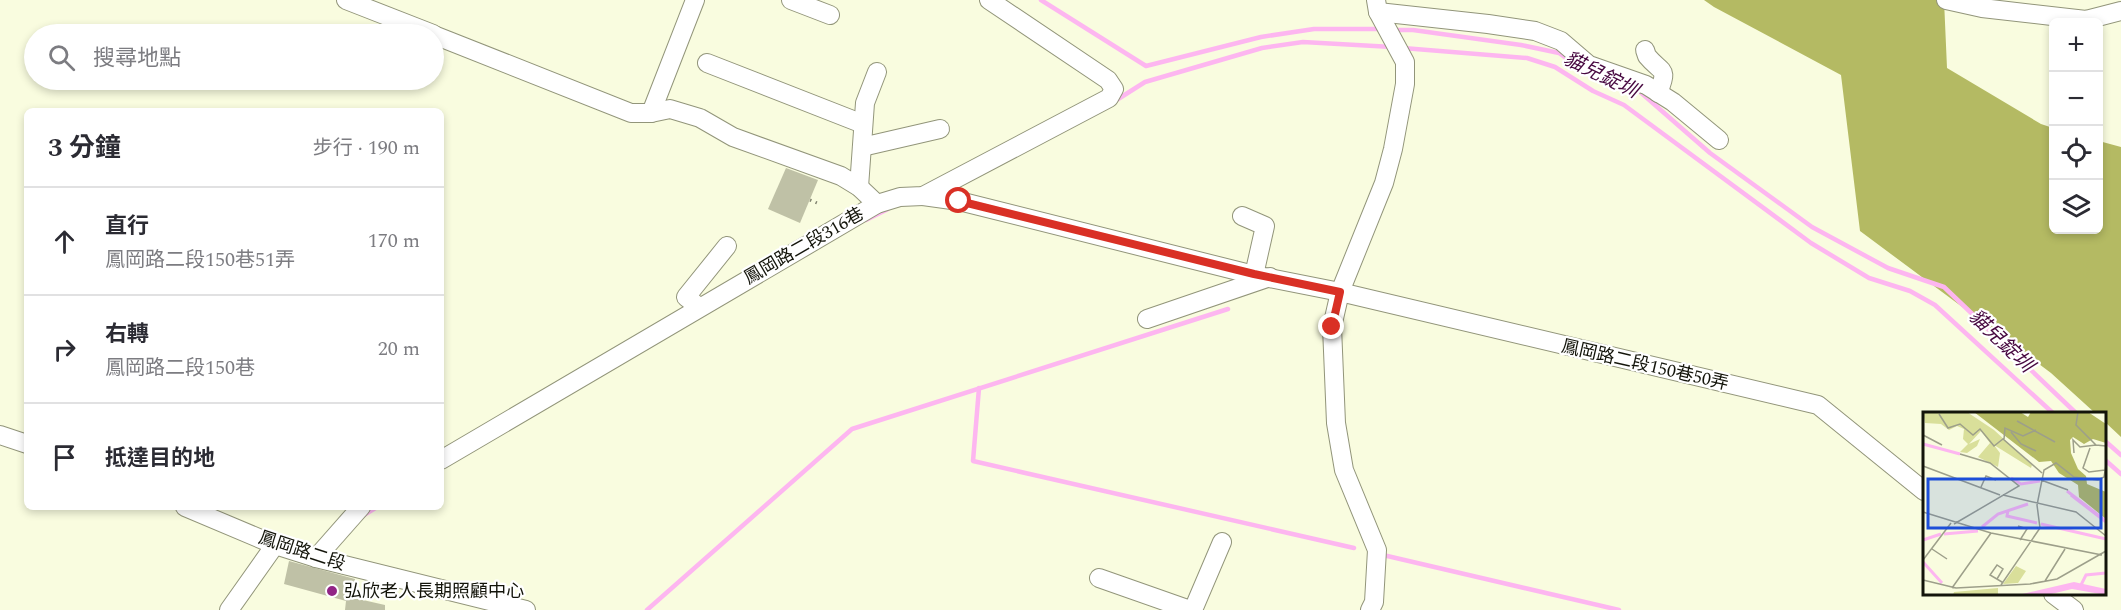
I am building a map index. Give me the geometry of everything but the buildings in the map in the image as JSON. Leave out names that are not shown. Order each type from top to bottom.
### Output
[{"type":"street","name":"鳳岡路二段316巷","points":[[346,0],[406,24]]},
{"type":"street","points":[[651,113],[694,0]]},
{"type":"street","points":[[790,0],[830,15]]},
{"type":"street","points":[[877,204],[900,197],[923,196],[1109,98],[1114,89],[1108,80],[989,0]]},
{"type":"street","points":[[1946,0],[1982,8],[2086,20],[2121,11]]},
{"type":"street","points":[[1370,610],[1374,602],[1377,550],[1344,470],[1336,423],[1332,327],[1340,292],[1384,183],[1405,84],[1405,62],[1380,12]]},
{"type":"street","points":[[1380,12],[1535,31],[1561,41],[1589,65],[1646,85],[1673,102],[1719,140]]},
{"type":"street","name":"鳳岡路二段316巷","points":[[444,39],[631,113],[651,113],[670,109],[700,118],[733,137],[841,176],[859,187],[877,204],[444,457]]},
{"type":"street","points":[[1645,50],[1647,57],[1662,69],[1664,78],[1658,93]]},
{"type":"street","points":[[707,63],[863,124]]},
{"type":"street","points":[[859,187],[865,103],[877,72]]},
{"type":"street","points":[[862,147],[940,129]]},
{"type":"street","name":"鳳岡路二段150巷50弄","points":[[923,196],[959,201],[1262,276],[1340,292],[1818,405],[1923,490]]},
{"type":"street","points":[[1147,319],[1262,276],[1265,226],[1242,216]]},
{"type":"street","points":[[699,307],[686,297],[727,246]]},
{"type":"street","points":[[0,435],[24,443]]},
{"type":"street","name":"鳳岡路二段","points":[[192,510],[275,545],[316,558],[526,610]]},
{"type":"street","points":[[316,558],[358,510]]},
{"type":"street","points":[[1099,578],[1192,610],[1222,542]]},
{"type":"street","points":[[229,610],[275,545]]},
{"type":"street","points":[[2054,595],[2073,610]]},
{"type":"path","points":[[810,200],[817,203]]},
{"type":"green space","points":[[1704,0],[1944,0],[1947,68],[2049,127],[2049,234],[2103,234],[2103,142],[2121,147],[2121,437],[2106,423],[2106,412],[2094,412],[2051,373],[1860,231],[1841,75]]},
{"type":"waterway","name":"貓兒錠圳","points":[[1041,0],[1146,66],[1261,37],[1314,29],[1381,29]]},
{"type":"waterway","name":"貓兒錠圳","points":[[1392,30],[1413,30],[1521,45],[1559,53],[1581,69]]},
{"type":"waterway","points":[[1115,101],[1145,82],[1262,48],[1303,42],[1392,47]]},
{"type":"waterway","points":[[1403,48],[1527,58],[1555,67],[1593,91],[1624,105],[1811,243],[1869,278],[1910,291],[1935,305],[2052,412]]},
{"type":"waterway","name":"貓兒錠圳","points":[[1639,91],[1710,153],[1812,227],[1888,268],[1944,287],[2075,412]]},
{"type":"waterway","points":[[866,220],[888,209]]},
{"type":"waterway","points":[[647,610],[852,429],[1228,309]]},
{"type":"waterway","points":[[979,388],[973,461],[1354,548]]},
{"type":"waterway","name":"貓兒錠圳","points":[[2106,442],[2121,455]]},
{"type":"waterway","points":[[2106,461],[2121,474]]},
{"type":"waterway","points":[[364,515],[372,510]]},
{"type":"waterway","points":[[1383,555],[1619,610]]},
{"type":"place","name":"弘欣老人長期照顧中心","points":[[332,591]]},
{"type":"route","points":[[959,201],[1254,274],[1340,292],[1332,327]]}]
